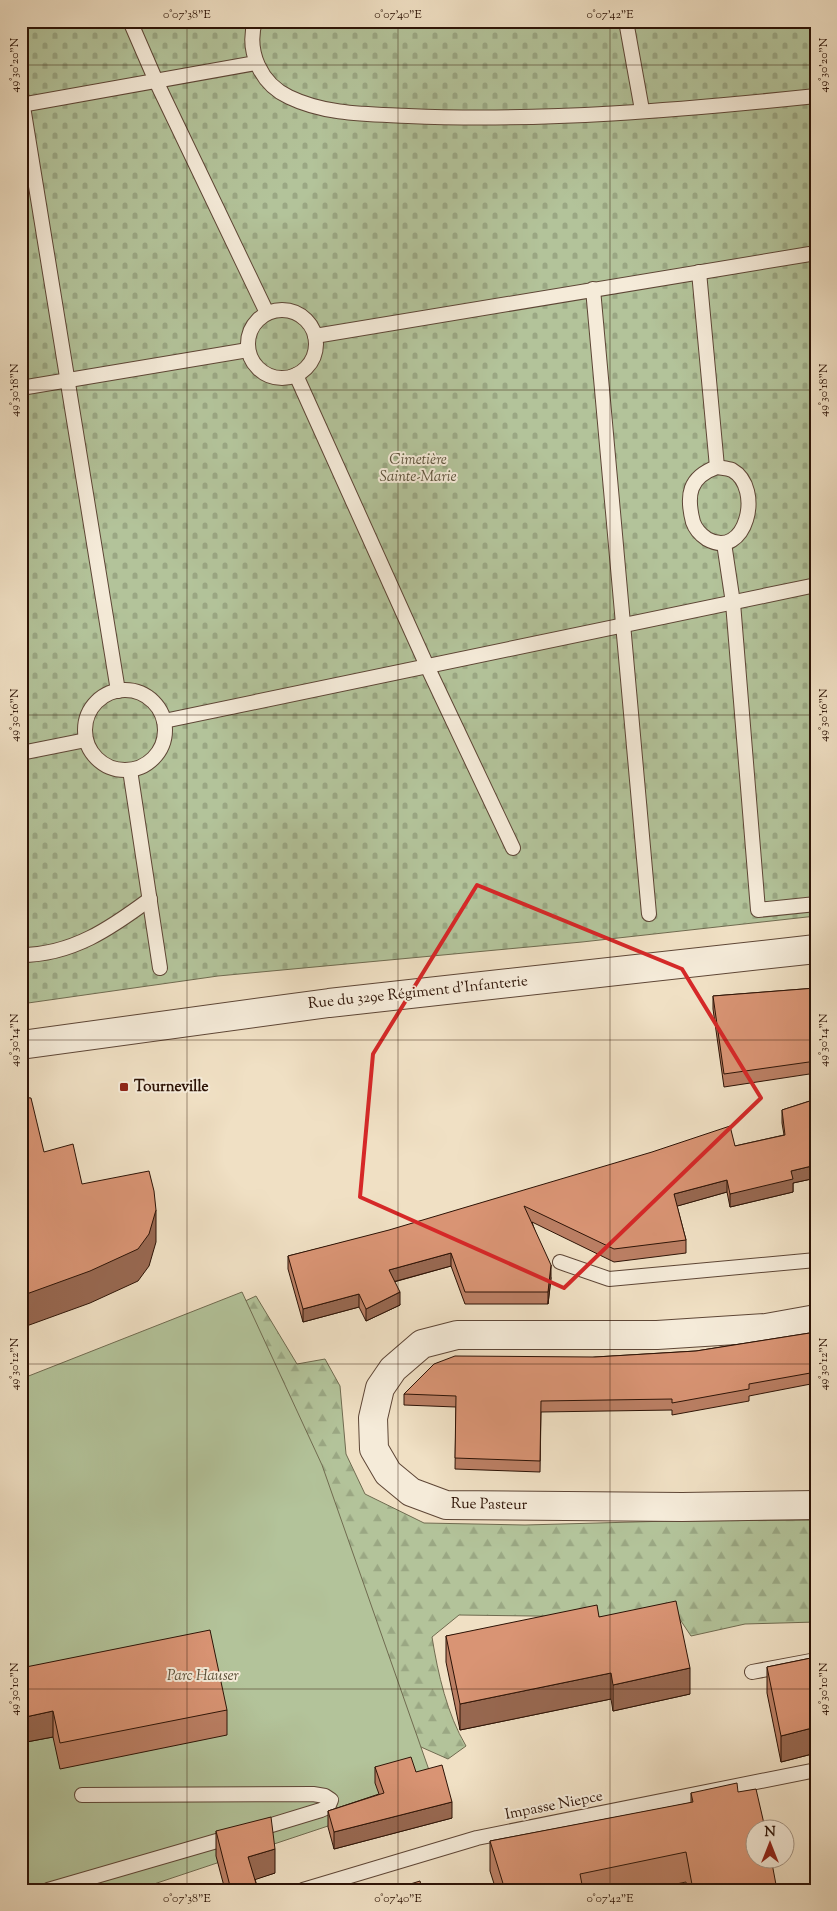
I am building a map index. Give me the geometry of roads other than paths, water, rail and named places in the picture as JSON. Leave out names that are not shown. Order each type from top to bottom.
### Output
[{"type":"street","name":"Rue du 329e Régiment d'Infanterie","points":[[21,1045],[330,1003],[816,949]]},
{"type":"street","name":"Rue Pasteur","points":[[816,1318],[766,1328],[657,1335],[457,1335],[422,1344],[394,1369],[380,1388],[372,1418],[374,1450],[388,1473],[411,1492],[446,1505],[682,1507],[816,1505]]},
{"type":"lane","points":[[130,21],[156,81],[267,313]]},
{"type":"lane","points":[[255,21],[253,42],[256,63],[272,86],[287,96],[306,104],[334,111],[434,117],[521,117],[642,110],[816,96]]},
{"type":"lane","points":[[626,21],[642,110]]},
{"type":"lane","points":[[118,691],[69,380],[22,102],[256,63]]},
{"type":"lane","points":[[315,336],[816,252]]},
{"type":"lane","points":[[699,272],[717,467]]},
{"type":"lane","points":[[593,289],[649,914]]},
{"type":"lane","points":[[278,310],[296,313],[310,324],[315,336],[316,348],[306,369],[296,375],[282,378],[262,373],[253,363],[248,350],[251,328],[260,317],[278,310]]},
{"type":"lane","points":[[21,388],[248,350]]},
{"type":"lane","points":[[296,375],[427,666],[513,848]]},
{"type":"lane","points":[[717,467],[730,469],[740,476],[748,499],[748,511],[741,531],[724,543],[712,542],[703,537],[694,526],[690,512],[692,484],[704,472],[717,467]]},
{"type":"lane","points":[[724,543],[733,603],[758,910],[816,904]]},
{"type":"lane","points":[[164,721],[816,585]]},
{"type":"lane","points":[[118,691],[131,691],[144,695],[155,704],[164,721],[165,736],[160,750],[150,761],[130,770],[120,770],[102,764],[95,757],[86,740],[86,721],[94,705],[101,699],[118,691]]},
{"type":"lane","points":[[21,753],[86,740]]},
{"type":"lane","points":[[130,770],[160,968]]},
{"type":"lane","points":[[21,955],[48,953],[94,938],[150,899]]},
{"type":"lane","points":[[560,1262],[609,1279],[816,1260]]},
{"type":"lane","points":[[752,1672],[816,1660]]},
{"type":"lane","name":"Impasse Niepce","points":[[303,1890],[477,1838],[816,1770]]},
{"type":"lane","points":[[48,1890],[321,1810],[331,1803],[329,1797],[313,1794],[82,1795]]},
{"type":"place","name":"Tourneville","points":[[124,1087]]},
{"type":"park label","name":"Cimetière Sainte-Marie","points":[[418,468]]},
{"type":"park label","name":"Parc Hauser","points":[[203,1676]]}]
